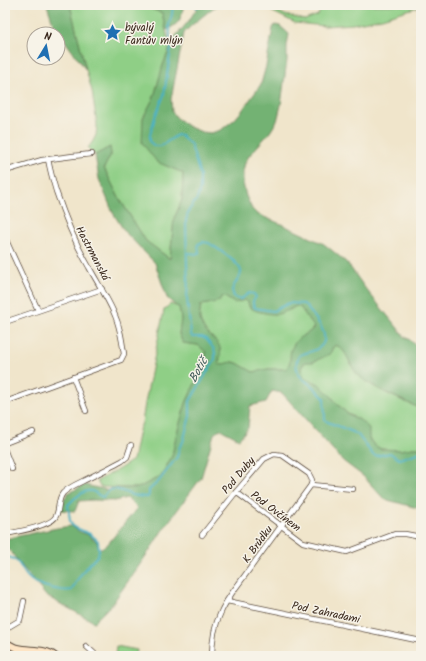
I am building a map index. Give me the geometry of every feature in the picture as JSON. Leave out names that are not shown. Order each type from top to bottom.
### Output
[{"type":"street","points":[[5,171],[35,161],[92,154]]},
{"type":"street","name":"Hastrmanská","points":[[48,159],[60,204],[69,226],[80,251],[107,297],[115,314],[119,326],[124,354],[121,360],[73,377]]},
{"type":"street","points":[[5,238],[38,310]]},
{"type":"street","points":[[5,322],[102,289]]},
{"type":"street","points":[[5,402],[73,377],[86,411]]},
{"type":"street","points":[[5,443],[33,432]]},
{"type":"street","points":[[5,534],[31,529],[56,518],[59,499],[67,489],[122,461],[127,457],[131,445]]},
{"type":"street","points":[[5,451],[12,469]]},
{"type":"street","name":"Pod Duby","points":[[202,535],[264,459],[274,454],[282,455],[309,474],[312,480],[311,485]]},
{"type":"street","points":[[311,485],[353,489]]},
{"type":"street","name":"K Brůdku","points":[[212,656],[215,627],[227,601],[311,485]]},
{"type":"street","name":"Pod Ovčínem","points":[[236,492],[303,542],[347,552],[395,534],[421,537]]},
{"type":"street","points":[[5,629],[20,620],[24,601]]},
{"type":"street","name":"Pod Zahradami","points":[[227,601],[421,641]]},
{"type":"street","points":[[5,642],[16,648],[49,652],[55,656]]},
{"type":"street","points":[[86,646],[97,656]]},
{"type":"green space","points":[[47,5],[70,5],[86,70],[66,42],[66,26],[54,26]]},
{"type":"green space","points":[[70,5],[139,5],[162,13],[170,48],[163,65],[154,97],[143,118],[158,162],[183,173],[182,200],[174,219],[170,259],[146,241],[119,198],[104,168],[111,154],[110,147],[95,155],[88,148],[96,135],[97,125],[92,91]]},
{"type":"green space","points":[[139,5],[184,5],[182,14],[177,23],[166,30],[162,13]]},
{"type":"green space","points":[[198,5],[220,5],[213,8],[184,33],[171,99],[172,112],[178,119],[189,127],[202,132],[211,133],[221,130],[235,119],[257,90],[261,84],[266,66],[273,28],[275,25],[280,26],[289,34],[281,105],[277,121],[245,163],[243,183],[246,196],[252,209],[257,214],[324,244],[339,256],[348,264],[365,288],[405,337],[421,348],[421,409],[364,380],[355,371],[346,354],[336,345],[333,347],[330,354],[313,362],[305,362],[301,368],[304,377],[319,384],[348,414],[360,420],[369,428],[369,439],[374,445],[381,449],[401,450],[421,448],[421,509],[384,499],[363,476],[343,461],[282,393],[272,391],[266,402],[250,406],[248,428],[239,439],[220,429],[214,434],[201,478],[162,531],[112,604],[94,622],[46,596],[5,545],[5,539],[71,526],[80,532],[89,535],[97,542],[99,549],[107,545],[137,508],[127,498],[114,501],[79,501],[75,511],[60,510],[63,501],[68,493],[85,485],[107,490],[114,488],[138,488],[161,476],[172,456],[176,436],[186,403],[206,363],[206,352],[198,345],[183,343],[179,334],[181,319],[179,307],[167,298],[155,263],[125,232],[113,213],[99,179],[95,155],[110,147],[111,154],[104,168],[119,198],[146,241],[170,259],[174,219],[182,200],[183,173],[157,162],[142,143],[143,118],[154,97],[163,65],[174,38],[188,22]],"holes":[[[221,297],[225,297],[234,303],[245,300],[252,309],[268,314],[278,314],[296,306],[300,307],[314,327],[311,331],[296,341],[291,350],[290,362],[286,369],[268,369],[253,372],[237,363],[232,362],[218,364],[220,347],[202,325],[200,310],[201,305],[220,301]]]},
{"type":"green space","points":[[267,5],[285,15],[305,20],[318,15],[323,5],[421,6],[382,18],[353,24],[325,26],[295,23],[271,11]]},
{"type":"green space","points":[[221,297],[234,301],[248,301],[249,307],[290,310],[296,306],[300,307],[314,326],[313,329],[295,343],[291,351],[289,365],[286,369],[268,369],[253,372],[237,363],[232,362],[219,365],[220,359],[212,337],[205,331],[199,319],[201,305],[208,304]]},
{"type":"green space","points":[[170,304],[179,307],[181,319],[179,334],[183,343],[198,345],[206,352],[207,363],[198,377],[186,403],[176,436],[172,456],[161,476],[138,488],[100,487],[97,481],[133,460],[139,430],[142,423],[164,310]]},
{"type":"green space","points":[[336,345],[346,354],[355,371],[364,380],[388,394],[421,409],[421,448],[401,450],[381,449],[374,445],[369,439],[360,420],[348,414],[319,384],[303,377],[301,368],[305,362],[330,354],[333,347]]},
{"type":"green space","points":[[116,646],[137,650],[136,656],[115,656]]},
{"type":"waterway","name":"Botič","points":[[5,557],[14,559],[33,582],[57,589],[72,590],[84,570],[98,555],[99,550],[98,541],[96,539],[90,534],[72,525],[68,505],[76,497],[87,491],[94,492],[103,497],[107,492],[115,489],[132,495],[148,497],[149,490],[159,481],[177,457],[190,416],[190,401],[215,359],[214,349],[206,339],[202,337],[192,337],[187,299],[188,278],[186,220],[189,210],[197,199],[200,189],[200,175],[191,145],[182,136],[177,135],[161,146],[155,146],[150,141],[150,135],[155,117],[164,95],[171,48],[169,25],[173,5]]},
{"type":"waterway","points":[[196,7],[201,5]]},
{"type":"waterway","points":[[188,253],[198,254],[198,244],[203,242],[209,243],[228,256],[238,265],[241,273],[232,290],[234,297],[240,299],[249,293],[254,294],[256,297],[253,301],[255,308],[273,311],[289,303],[304,304],[320,325],[323,331],[324,342],[315,350],[300,355],[297,360],[297,368],[301,377],[324,398],[325,420],[358,435],[373,455],[376,456],[390,453],[399,459],[421,452]]},
{"type":"place","name":"bývalý Fantův mlýn","points":[[112,33]]}]
